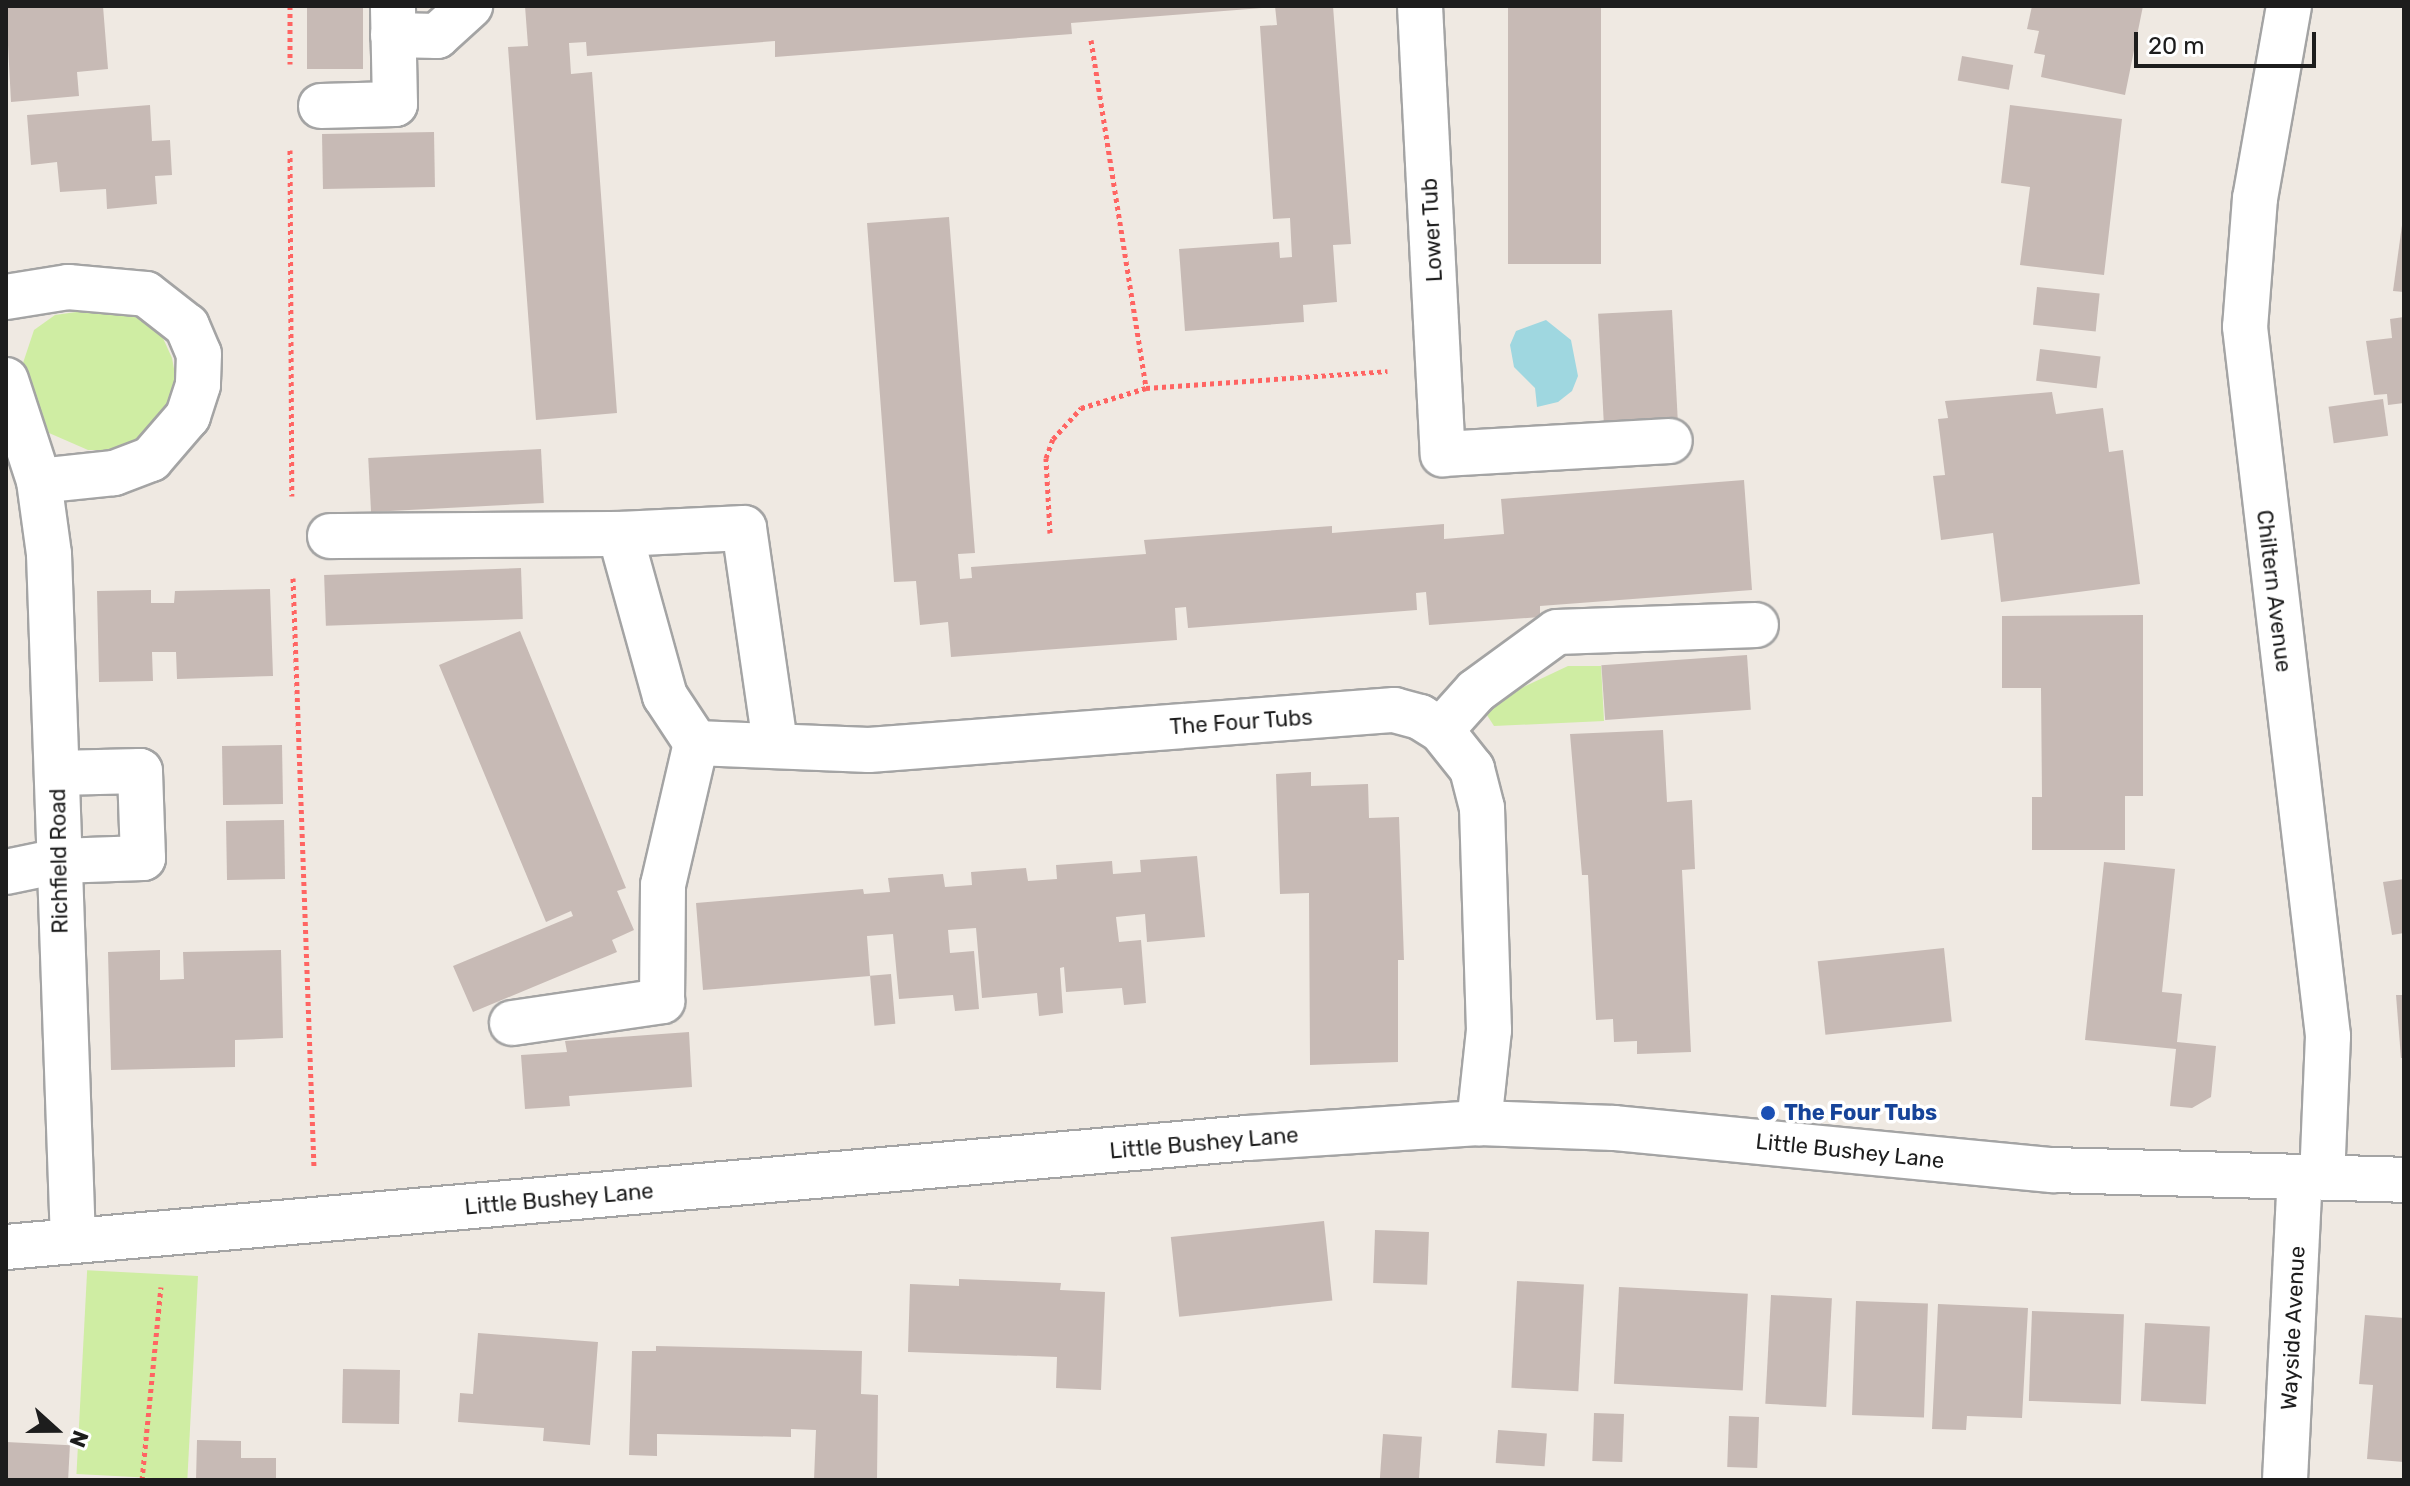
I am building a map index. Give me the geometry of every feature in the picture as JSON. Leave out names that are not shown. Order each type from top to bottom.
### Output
[{"type":"street","points":[[321,106],[395,104],[393,21],[437,36],[470,6]]},
{"type":"street","name":"Lower Tub","points":[[1420,6],[1443,454],[1670,441]]},
{"type":"street","name":"Chiltern Avenue","points":[[2289,6],[2255,198],[2245,327],[2328,1036],[2311,1177]]},
{"type":"street","points":[[6,297],[68,287],[146,294],[187,326],[199,354],[198,385],[188,416],[151,459],[114,473],[39,481]]},
{"type":"street","name":"Richfield Road","points":[[6,380],[39,481],[53,610],[73,1241]]},
{"type":"street","points":[[330,536],[620,534],[744,528],[775,743]]},
{"type":"street","points":[[512,1023],[662,1001],[663,885],[696,743],[665,696],[620,534]]},
{"type":"street","points":[[1441,730],[1476,691],[1557,632],[1756,625]]},
{"type":"street","name":"The Four Tubs","points":[[696,743],[775,743],[869,750],[1394,710],[1441,730],[1472,769],[1482,808],[1489,1030],[1479,1123]]},
{"type":"street","points":[[6,872],[59,861],[143,858],[140,771],[57,773]]},
{"type":"street","name":"Little Bushey Lane","points":[[6,1247],[1247,1138],[1479,1123],[1614,1128],[2053,1170],[2404,1180]]},
{"type":"street","name":"Wayside Avenue","points":[[2285,1480],[2311,1177]]},
{"type":"path","points":[[290,6],[290,69]]},
{"type":"path","points":[[1091,40],[1146,388]]},
{"type":"path","points":[[290,147],[292,506]]},
{"type":"path","points":[[1050,533],[1046,458],[1053,439],[1081,408],[1146,388],[1440,367]]},
{"type":"path","points":[[293,569],[315,1220]]},
{"type":"path","points":[[142,1480],[163,1292],[147,1236]]},
{"type":"green space","points":[[90,310],[125,313],[146,321],[162,336],[172,358],[176,380],[171,405],[143,440],[114,450],[88,450],[49,433],[23,363],[34,330],[55,315]]},
{"type":"green space","points":[[1568,666],[1601,666],[1604,721],[1494,726],[1485,712],[1500,698]]},
{"type":"green space","points":[[87,1270],[198,1276],[187,1480],[76,1474]]},
{"type":"water","points":[[1546,320],[1571,340],[1578,376],[1572,391],[1558,402],[1537,407],[1535,388],[1514,367],[1510,345],[1516,331]]},
{"type":"building","points":[[103,6],[108,69],[77,72],[79,96],[11,102],[6,7]]},
{"type":"building","points":[[307,6],[363,6],[363,69],[307,69]]},
{"type":"building","points":[[525,6],[1262,8],[1071,23],[1072,34],[775,57],[775,41],[587,56],[586,42],[569,43],[571,74],[592,72],[617,413],[536,420],[508,47],[528,46]]},
{"type":"building","points":[[1275,6],[1333,6],[1351,244],[1333,245],[1337,302],[1303,305],[1304,322],[1185,331],[1179,249],[1279,242],[1280,258],[1292,257],[1290,218],[1273,219],[1260,26],[1277,25]]},
{"type":"building","points":[[1508,6],[1601,6],[1601,264],[1508,264]]},
{"type":"building","points":[[2032,6],[2143,6],[2125,95],[2041,77],[2045,55],[2034,53],[2039,31],[2027,29]]},
{"type":"building","points":[[1962,56],[2013,65],[2009,90],[1958,81]]},
{"type":"building","points":[[150,105],[152,141],[170,140],[172,175],[155,176],[157,204],[107,209],[106,189],[60,192],[57,162],[31,165],[27,115]]},
{"type":"building","points":[[2010,105],[2122,119],[2104,275],[2020,265],[2030,187],[2001,183]]},
{"type":"building","points":[[434,132],[435,187],[323,189],[322,134]]},
{"type":"building","points":[[949,217],[975,553],[958,554],[960,579],[972,578],[971,567],[1146,554],[1144,540],[1332,526],[1332,533],[1444,524],[1444,539],[1504,534],[1501,499],[1744,480],[1752,590],[1540,606],[1540,617],[1429,625],[1426,592],[1416,593],[1417,610],[1188,628],[1186,607],[1175,608],[1177,640],[951,657],[948,622],[920,625],[916,581],[894,582],[867,223]]},
{"type":"building","points":[[2404,225],[2404,292],[2393,291]]},
{"type":"building","points":[[2037,287],[2100,294],[2096,331],[2033,325]]},
{"type":"building","points":[[1672,310],[1678,425],[1604,429],[1598,314]]},
{"type":"building","points":[[2404,317],[2404,403],[2388,405],[2387,394],[2374,395],[2366,341],[2392,338],[2390,319]]},
{"type":"building","points":[[2040,349],[2101,356],[2097,388],[2036,381]]},
{"type":"building","points":[[2052,392],[2056,414],[2103,408],[2109,452],[2123,450],[2140,584],[2001,602],[1993,533],[1941,540],[1933,476],[1945,475],[1938,419],[1948,418],[1945,401]]},
{"type":"building","points":[[2383,399],[2388,436],[2334,443],[2329,407]]},
{"type":"building","points":[[541,449],[544,503],[371,512],[368,458]]},
{"type":"building","points":[[521,568],[523,619],[326,626],[324,575]]},
{"type":"building","points":[[270,589],[273,676],[177,679],[176,652],[152,652],[153,681],[99,682],[97,591],[151,590],[151,603],[174,603],[175,591]]},
{"type":"building","points":[[2143,615],[2143,796],[2125,796],[2125,850],[2032,850],[2032,797],[2042,797],[2041,688],[2002,688],[2002,616]]},
{"type":"building","points":[[520,631],[626,888],[617,891],[634,930],[612,940],[617,952],[473,1012],[453,966],[573,916],[571,911],[546,922],[439,665]]},
{"type":"building","points":[[1747,655],[1751,710],[1605,720],[1601,665]]},
{"type":"building","points":[[1663,730],[1667,802],[1692,800],[1695,869],[1682,870],[1691,1052],[1637,1054],[1637,1041],[1614,1042],[1613,1019],[1596,1020],[1588,875],[1582,875],[1570,734]]},
{"type":"building","points":[[282,745],[283,804],[223,805],[222,746]]},
{"type":"building","points":[[1311,772],[1311,786],[1368,784],[1369,818],[1399,817],[1404,960],[1398,960],[1398,1062],[1310,1065],[1309,893],[1280,894],[1276,774]]},
{"type":"building","points":[[284,820],[285,879],[227,880],[226,821]]},
{"type":"building","points":[[1197,856],[1205,937],[1147,942],[1145,914],[1116,917],[1119,942],[1141,940],[1146,1003],[1124,1005],[1122,988],[1066,992],[1064,967],[1060,968],[1063,1013],[1039,1016],[1037,993],[982,998],[976,928],[948,930],[950,953],[974,951],[979,1009],[955,1011],[953,995],[899,999],[893,934],[867,936],[870,976],[703,990],[696,903],[863,889],[864,894],[890,892],[888,878],[943,874],[945,887],[972,885],[971,872],[1026,868],[1028,881],[1057,879],[1056,865],[1112,861],[1113,874],[1141,872],[1140,860]]},
{"type":"building","points":[[2104,862],[2175,869],[2162,992],[2182,994],[2177,1042],[2216,1046],[2211,1097],[2192,1108],[2170,1106],[2176,1049],[2085,1040]]},
{"type":"building","points":[[2404,879],[2404,933],[2392,935],[2383,882]]},
{"type":"building","points":[[1944,948],[1952,1022],[1825,1035],[1818,961]]},
{"type":"building","points":[[160,950],[160,980],[184,979],[183,952],[281,950],[283,1038],[235,1040],[235,1067],[111,1070],[108,952]]},
{"type":"building","points":[[891,974],[895,1024],[874,1026],[870,976]]},
{"type":"building","points":[[2396,995],[2404,995],[2404,1058],[2401,1058]]},
{"type":"building","points":[[689,1032],[692,1087],[569,1096],[570,1106],[525,1109],[521,1055],[567,1052],[565,1041]]},
{"type":"building","points":[[1324,1221],[1332,1301],[1179,1317],[1171,1237]]},
{"type":"building","points":[[1375,1230],[1429,1232],[1427,1285],[1373,1283]]},
{"type":"building","points":[[959,1279],[1061,1283],[1060,1290],[1105,1292],[1101,1390],[1056,1388],[1057,1357],[908,1352],[910,1284],[959,1286]]},
{"type":"building","points":[[1517,1281],[1584,1285],[1578,1391],[1511,1388]]},
{"type":"building","points":[[1619,1287],[1748,1294],[1743,1391],[1614,1384]]},
{"type":"building","points":[[1771,1295],[1832,1298],[1826,1407],[1765,1404]]},
{"type":"building","points":[[1856,1301],[1928,1304],[1924,1417],[1852,1415]]},
{"type":"building","points":[[1938,1304],[2028,1308],[2022,1418],[1967,1416],[1966,1430],[1932,1429]]},
{"type":"building","points":[[2032,1311],[2124,1314],[2121,1404],[2029,1401]]},
{"type":"building","points":[[2365,1315],[2404,1318],[2404,1462],[2367,1459],[2373,1385],[2359,1384]]},
{"type":"building","points":[[2145,1323],[2210,1326],[2206,1404],[2141,1401]]},
{"type":"building","points":[[478,1333],[598,1342],[590,1445],[543,1441],[544,1428],[458,1422],[460,1393],[473,1394]]},
{"type":"building","points":[[656,1346],[862,1351],[861,1394],[878,1395],[877,1480],[814,1480],[816,1430],[791,1429],[791,1437],[657,1434],[657,1456],[629,1455],[632,1351],[656,1351]]},
{"type":"building","points":[[343,1369],[400,1370],[399,1424],[342,1423]]},
{"type":"building","points":[[1594,1413],[1624,1414],[1622,1462],[1592,1461]]},
{"type":"building","points":[[1729,1416],[1759,1417],[1757,1468],[1727,1467]]},
{"type":"building","points":[[1498,1430],[1547,1433],[1545,1466],[1496,1463]]},
{"type":"building","points":[[1383,1434],[1422,1437],[1419,1480],[1380,1480]]},
{"type":"building","points":[[197,1440],[241,1441],[241,1458],[276,1458],[276,1480],[196,1480]]},
{"type":"building","points":[[6,1442],[70,1445],[68,1480],[6,1480]]},
{"type":"place","name":"The Four Tubs","points":[[1768,1113]]}]
